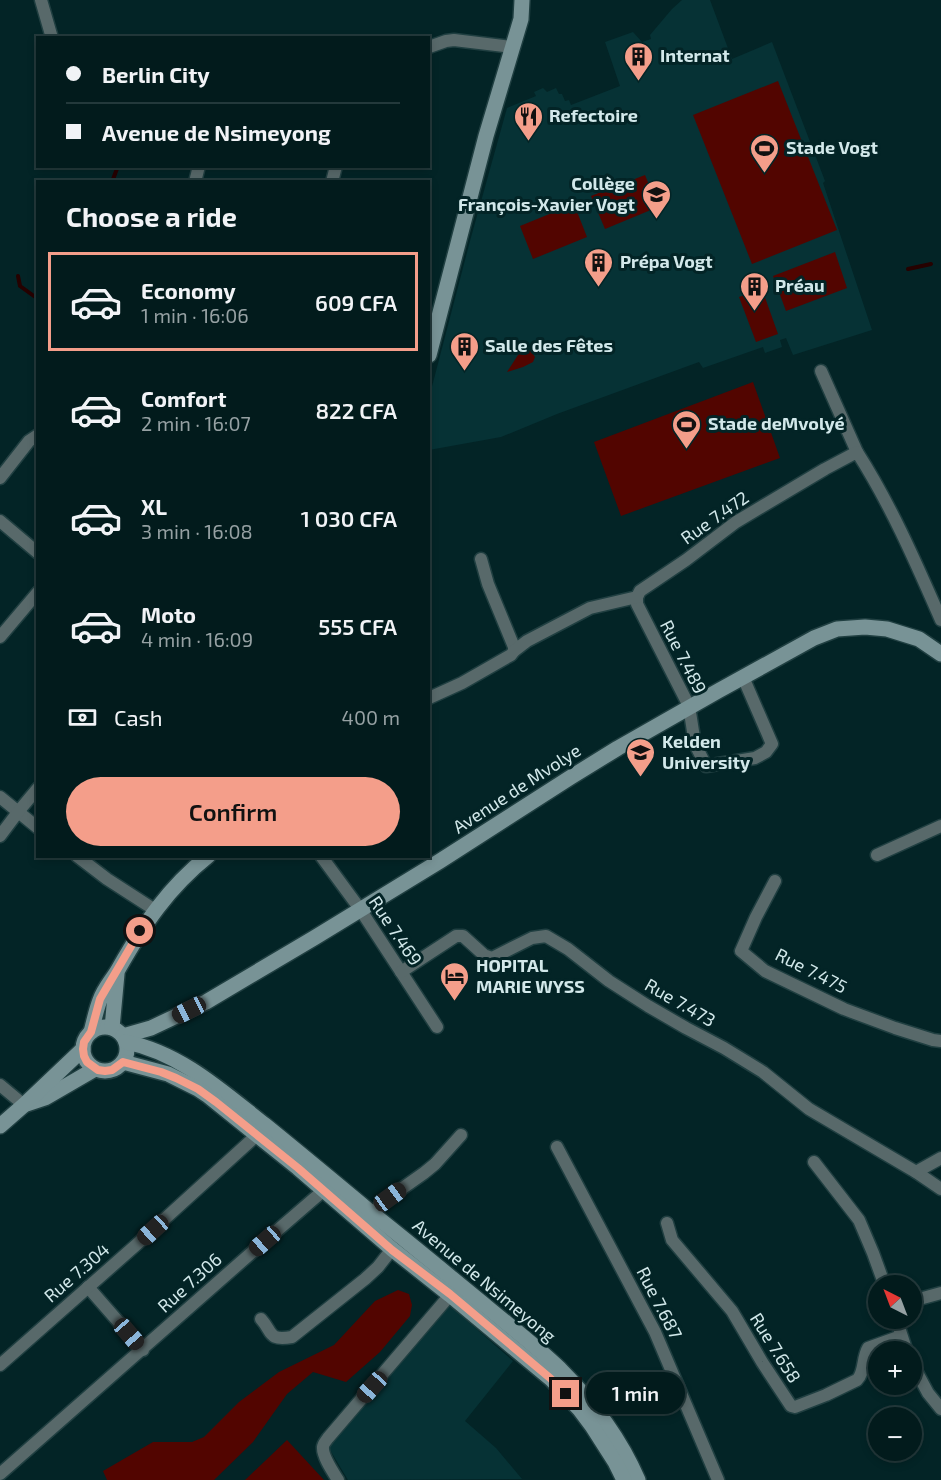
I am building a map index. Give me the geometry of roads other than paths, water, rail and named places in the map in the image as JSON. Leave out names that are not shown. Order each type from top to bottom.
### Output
[{"type":"main road","points":[[430,351],[486,136],[521,19],[522,0]]},
{"type":"main road","name":"Avenue de Mvolye","points":[[121,1035],[151,1028],[206,1002],[689,706],[805,643],[837,629],[865,627],[887,629],[919,639],[941,654]]},
{"type":"main road","points":[[118,970],[121,1035],[127,1049],[123,1062],[112,1070],[105,1071],[95,1069],[87,1062],[83,1049],[84,1042],[91,1032],[100,999],[155,910],[206,858]]},
{"type":"main road","points":[[91,1032],[105,1027],[121,1035]]},
{"type":"main road","name":"Avenue de Nsimeyong","points":[[121,1035],[139,1045],[164,1054],[204,1077],[514,1329],[559,1369],[588,1400],[627,1457],[638,1480]]},
{"type":"main road","points":[[0,1126],[83,1049]]},
{"type":"main road","name":"Avenue de Nsimeyong","points":[[123,1062],[161,1072],[188,1084],[216,1102],[392,1250],[450,1294],[566,1394],[604,1444],[624,1480]]},
{"type":"main road","points":[[24,1105],[45,1098],[95,1069]]},
{"type":"street","points":[[41,0],[51,36]]},
{"type":"street","points":[[430,47],[454,40],[512,46]]},
{"type":"street","points":[[821,371],[857,452],[916,562],[941,620]]},
{"type":"street","points":[[0,478],[29,441],[36,436]]},
{"type":"street","name":"Rue 7.472","points":[[430,698],[462,683],[510,655],[527,641],[590,608],[637,597],[640,591],[736,522],[857,452]]},
{"type":"street","points":[[0,521],[36,551]]},
{"type":"street","points":[[481,559],[488,584],[514,647],[513,651]]},
{"type":"street","points":[[0,637],[36,594]]},
{"type":"street","name":"Rue 7.489","points":[[637,597],[636,604],[689,706],[695,744],[706,766],[755,758],[766,752],[772,744],[743,677]]},
{"type":"street","points":[[0,836],[36,790]]},
{"type":"street","points":[[0,797],[36,826]]},
{"type":"street","points":[[877,855],[941,826]]},
{"type":"street","points":[[79,858],[155,910]]},
{"type":"street","name":"Rue 7.469","points":[[322,858],[360,909],[437,1027]]},
{"type":"street","name":"Rue 7.475","points":[[775,881],[741,951],[765,971],[844,1008],[895,1028],[941,1041]]},
{"type":"street","name":"Rue 7.473","points":[[402,972],[456,936],[464,936],[484,955],[492,958],[532,938],[546,936],[648,1006],[763,1072],[809,1109],[941,1189]]},
{"type":"street","points":[[0,1085],[24,1105]]},
{"type":"street","name":"Rue 7.304","points":[[0,1365],[256,1135]]},
{"type":"street","points":[[372,1213],[435,1164],[460,1135]]},
{"type":"street","name":"Rue 7.687","points":[[557,1147],[655,1332],[718,1480]]},
{"type":"street","points":[[916,1172],[941,1158]]},
{"type":"street","points":[[813,1162],[859,1220],[881,1275]]},
{"type":"street","name":"Rue 7.306","points":[[0,1474],[324,1191]]},
{"type":"street","name":"Rue 7.658","points":[[667,1223],[672,1240],[732,1311],[791,1406],[795,1407],[826,1395],[857,1380],[860,1377],[865,1352],[868,1348],[901,1336]]},
{"type":"street","points":[[261,1319],[272,1336],[291,1337],[378,1267],[392,1250]]},
{"type":"street","points":[[88,1287],[143,1350]]},
{"type":"street","points":[[922,1298],[941,1293]]},
{"type":"street","points":[[338,1480],[329,1466],[323,1446],[450,1294]]},
{"type":"street","points":[[899,1329],[903,1341]]},
{"type":"street","points":[[922,1382],[941,1409]]},
{"type":"waterway","points":[[113,180],[117,168]]},
{"type":"waterway","points":[[908,269],[931,264]]},
{"type":"waterway","points":[[18,276],[20,286],[36,298]]},
{"type":"place","name":"Internat","points":[[639,82]]},
{"type":"place","name":"Refectoire","points":[[528,142]]},
{"type":"place","name":"Stade Vogt","points":[[765,174]]},
{"type":"place","name":"Collège François-Xavier Vogt","points":[[656,220]]},
{"type":"place","name":"Prépa Vogt","points":[[599,288]]},
{"type":"place","name":"Préau","points":[[754,312]]},
{"type":"place","name":"Salle des Fêtes","points":[[464,372]]},
{"type":"place","name":"Stade deMvolyé","points":[[687,450]]},
{"type":"place","name":"Kelden University","points":[[641,778]]},
{"type":"place","name":"HOPITAL MARIE WYSS","points":[[455,1002]]}]
